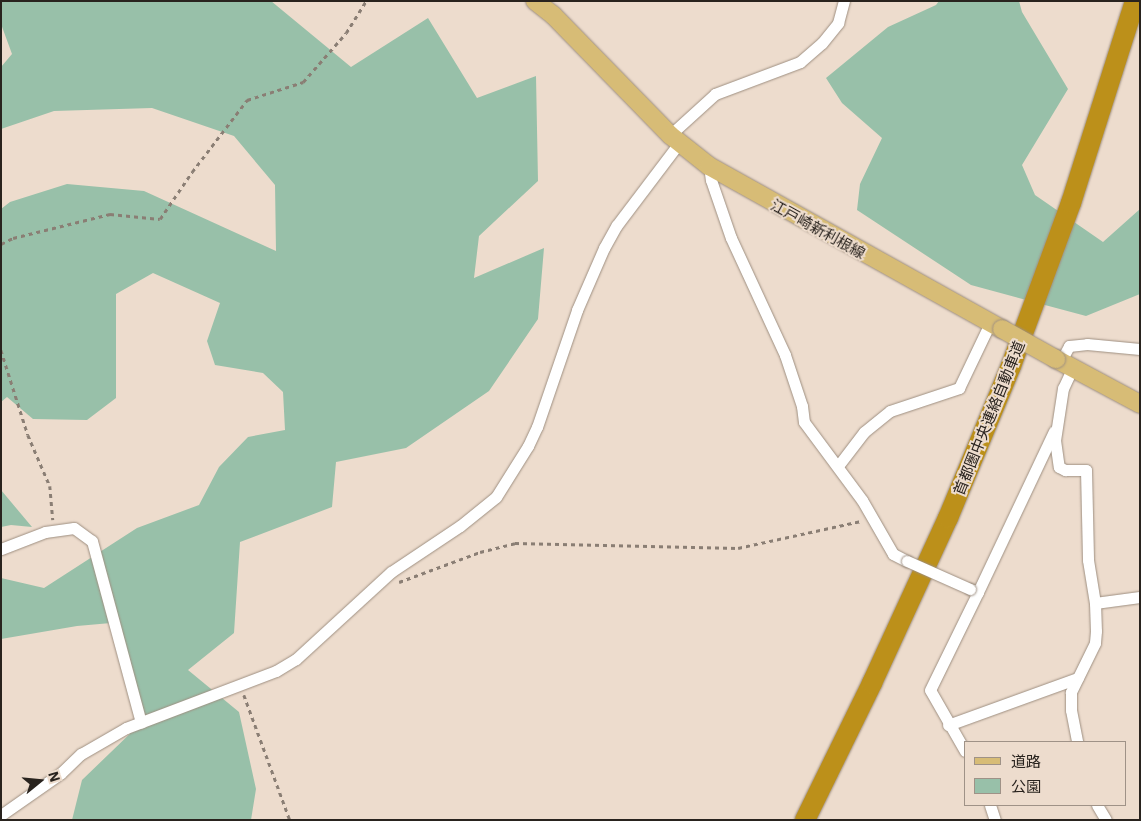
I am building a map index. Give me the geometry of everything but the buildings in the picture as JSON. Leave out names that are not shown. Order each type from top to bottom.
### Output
[{"type":"highway","name":"首都圏中央連絡自動車道","points":[[804,820],[872,683],[948,518],[1011,366],[1071,203],[1135,1]]},
{"type":"main road","name":"江戸崎新利根線","points":[[535,1],[553,15],[674,139],[709,166],[1140,404]]},
{"type":"street","points":[[1,814],[61,773],[81,754],[126,728],[276,671],[296,659],[391,572],[460,526],[496,497],[528,446],[537,427],[577,310],[604,248],[674,139],[715,94],[800,62],[822,43],[838,22],[844,1]]},
{"type":"street","points":[[709,166],[711,180],[731,238],[785,355],[802,406],[804,422],[838,466],[893,554],[974,591]]},
{"type":"street","points":[[838,466],[864,432],[890,411],[959,388],[996,326]]},
{"type":"street","points":[[964,749],[930,690],[974,591],[1055,430],[1063,388],[1063,362],[1068,346],[1087,344],[1140,349]]},
{"type":"street","points":[[1055,430],[1059,467],[1065,470],[1086,470],[1088,560],[1095,603],[1095,643],[1071,692],[1077,741]]},
{"type":"street","points":[[1,549],[45,532],[74,528],[92,541],[141,722]]},
{"type":"street","points":[[1095,603],[1140,597]]},
{"type":"street","points":[[948,724],[1078,678]]},
{"type":"street","points":[[990,806],[995,820]]},
{"type":"street","points":[[1098,806],[1106,820]]},
{"type":"path","points":[[1,244],[14,238],[110,214],[160,219],[192,172],[247,100],[303,82],[346,33],[366,1]]},
{"type":"path","points":[[1,350],[28,435],[50,486],[54,530]]},
{"type":"path","points":[[391,572],[398,582],[480,552],[516,543],[738,548],[872,518]]},
{"type":"path","points":[[240,684],[290,820]]},
{"type":"green space","points":[[1,1],[271,1],[351,67],[428,18],[477,98],[536,76],[538,181],[479,236],[474,278],[544,248],[538,319],[489,391],[406,448],[336,462],[332,507],[240,542],[234,633],[188,670],[239,712],[256,789],[251,820],[72,820],[82,780],[138,726],[111,623],[77,626],[1,639],[1,578],[44,588],[137,528],[199,505],[219,467],[248,437],[285,430],[283,392],[263,373],[215,365],[207,341],[220,303],[153,273],[116,294],[116,398],[87,420],[33,419],[7,397],[1,402],[1,209],[10,202],[67,184],[144,191],[276,251],[275,185],[234,136],[152,108],[54,111],[1,129],[1,67],[12,54],[1,24]]},
{"type":"green space","points":[[939,1],[1019,1],[1022,12],[1068,89],[1022,165],[1035,195],[1103,242],[1140,209],[1140,294],[1086,316],[971,285],[857,210],[860,184],[882,138],[842,103],[826,78],[888,27],[936,5]]},
{"type":"green space","points":[[1,490],[32,527],[11,525],[1,527]]}]
